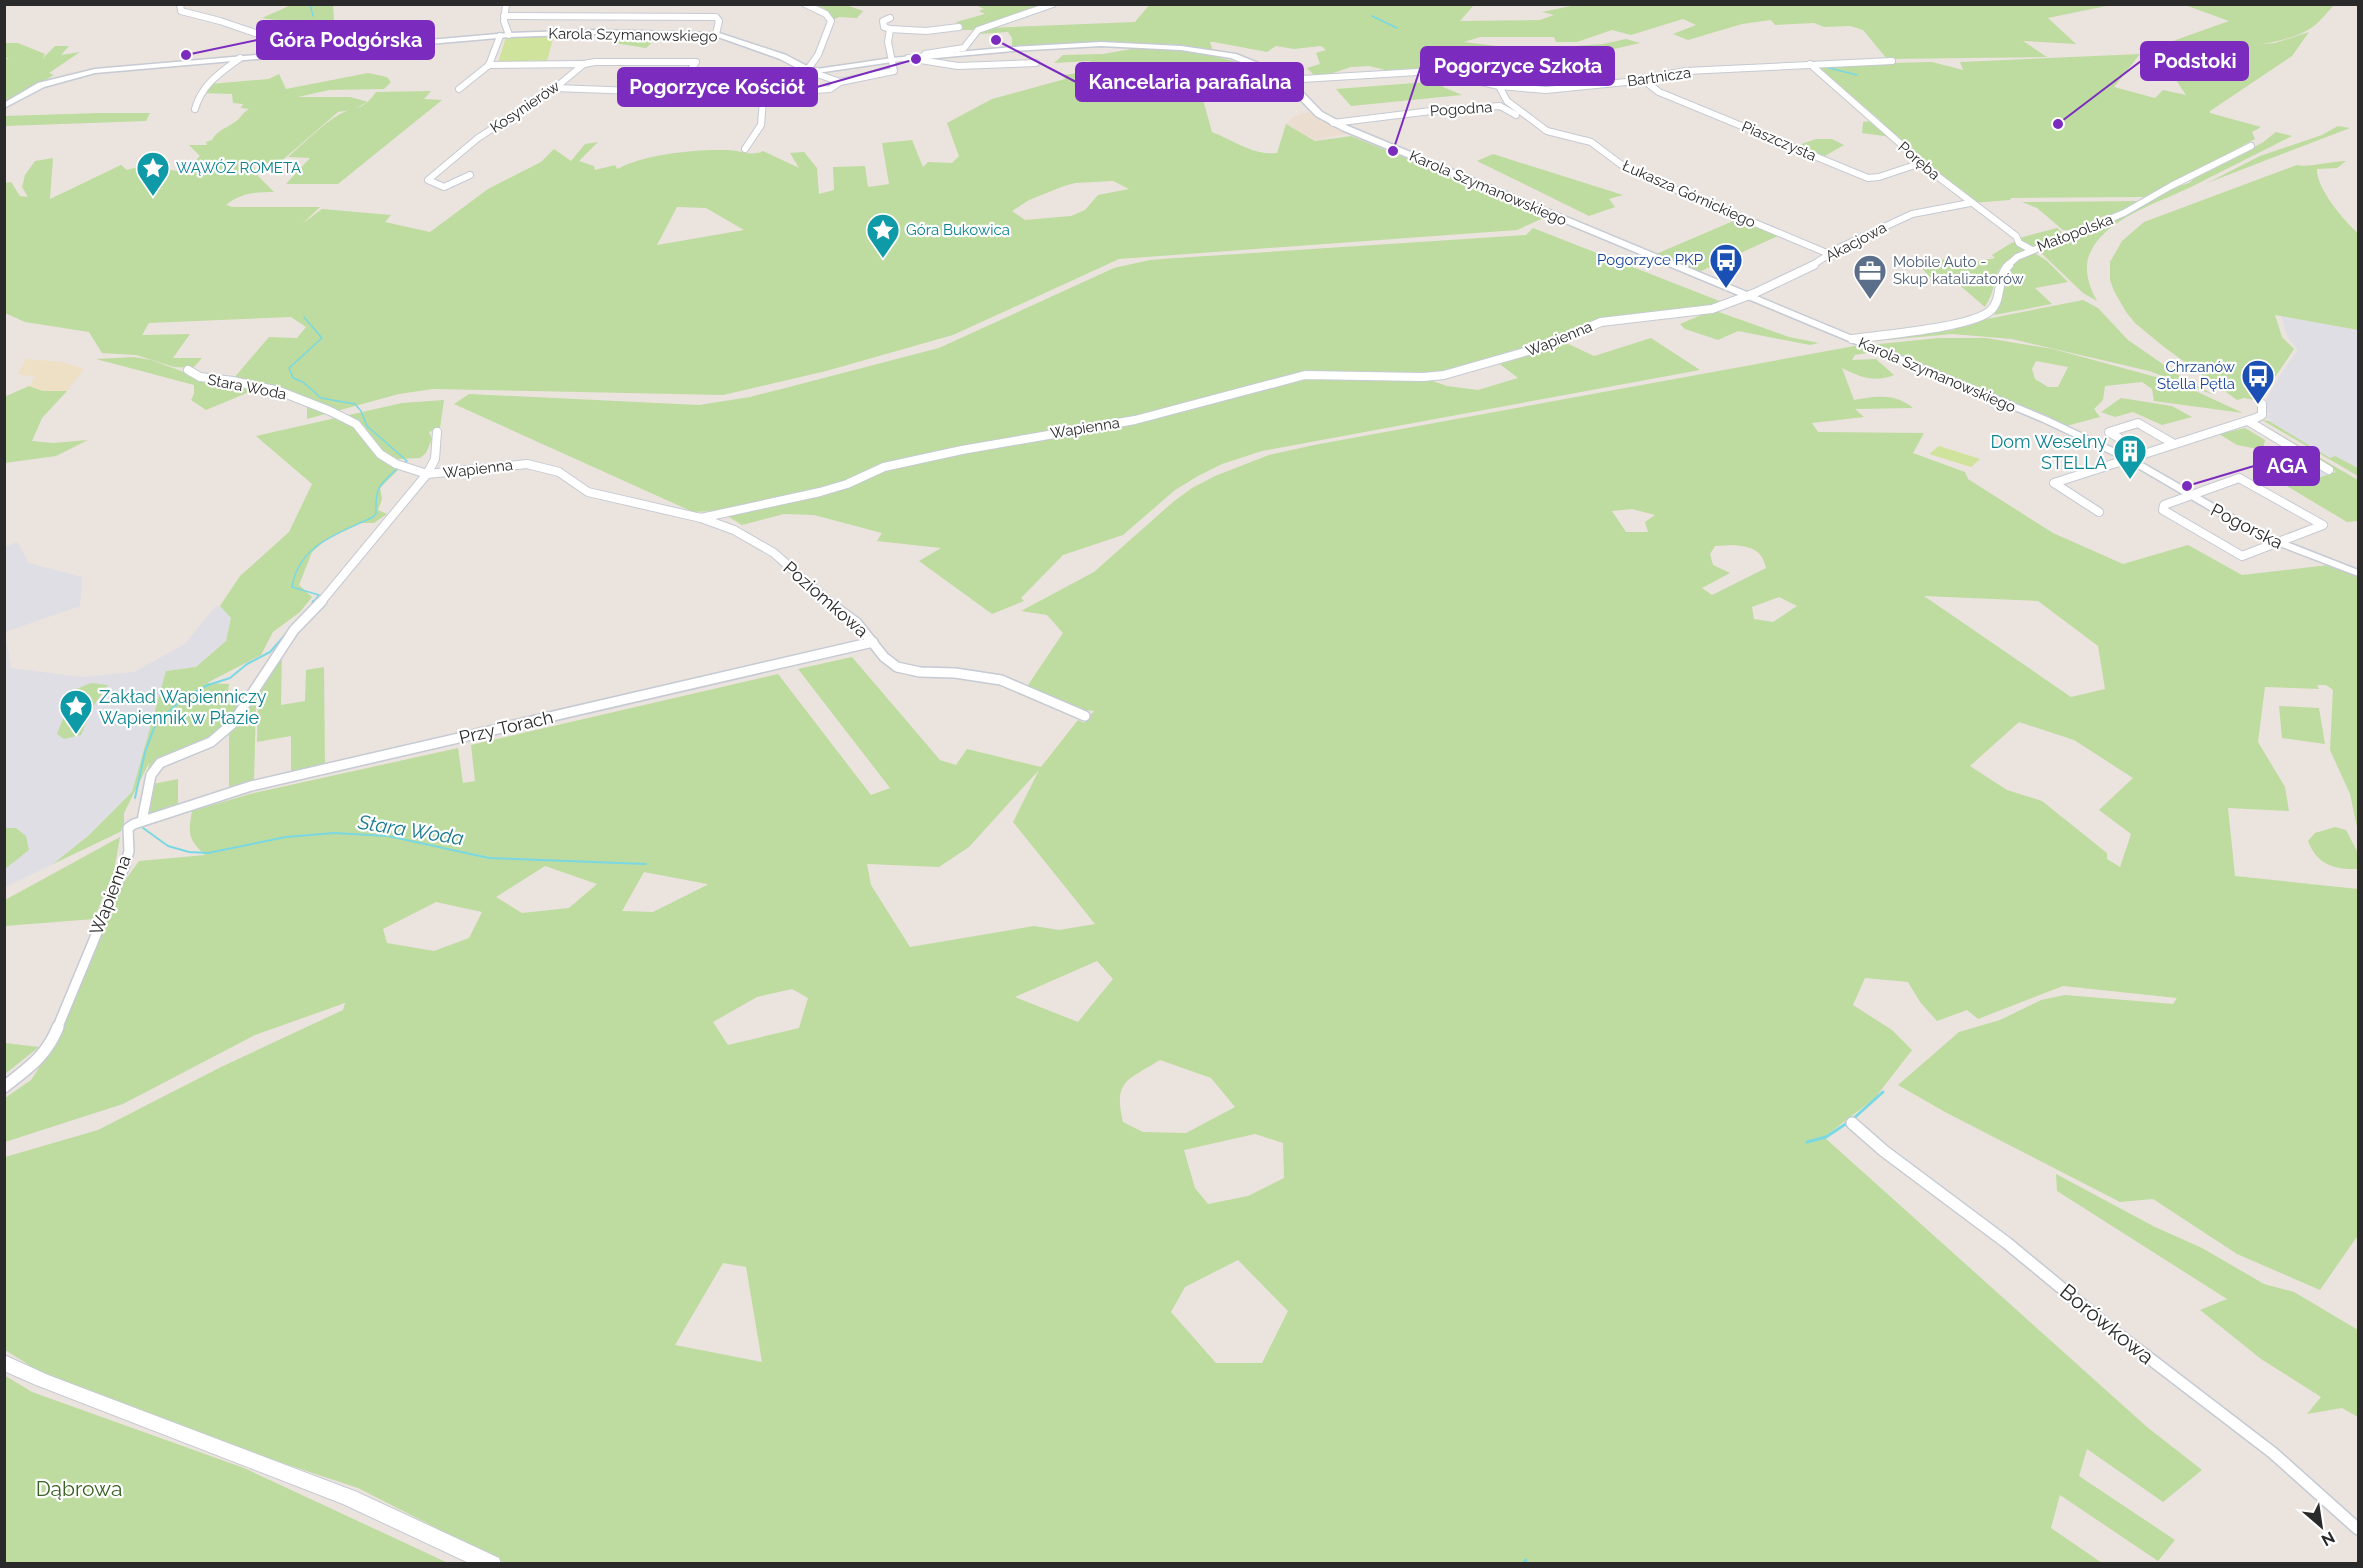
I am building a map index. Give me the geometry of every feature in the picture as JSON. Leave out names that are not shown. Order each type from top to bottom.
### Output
[{"type":"main road","points":[[4,1362],[42,1380],[350,1498],[492,1563]]},
{"type":"street","points":[[180,4],[181,11],[248,30],[279,43],[302,49],[302,53]]},
{"type":"street","points":[[506,4],[504,16],[509,35]]},
{"type":"street","points":[[745,149],[761,125],[762,103],[798,80],[805,68],[818,56],[831,21],[826,14],[805,4]]},
{"type":"street","points":[[923,57],[926,54],[964,48],[978,30],[1053,4]]},
{"type":"street","points":[[504,16],[716,17],[719,21],[716,34]]},
{"type":"street","points":[[890,18],[884,21],[884,27],[926,31],[959,27]]},
{"type":"street","points":[[555,88],[740,95],[830,89],[840,82],[894,71],[888,42],[890,28]]},
{"type":"street","name":"Karola Szymanowskiego","points":[[4,106],[41,85],[83,73],[509,35],[598,32],[716,34],[817,71],[908,58],[1082,45],[1159,46],[1233,56],[1285,80],[1314,110],[1333,123],[2044,419]]},
{"type":"street","points":[[459,89],[489,65],[500,36]]},
{"type":"street","points":[[195,109],[199,94],[221,72],[240,58]]},
{"type":"street","points":[[908,58],[911,61],[958,66],[1036,63]]},
{"type":"street","name":"Bartnicza","points":[[1285,80],[1434,71],[1499,86],[1546,90],[1642,79],[1680,72],[1892,61]]},
{"type":"street","points":[[584,64],[595,62],[696,62],[676,91]]},
{"type":"street","name":"Kosynierów","points":[[489,65],[584,64]]},
{"type":"street","name":"Kosynierów","points":[[470,174],[445,188],[436,187],[428,180],[478,138],[555,88],[584,64]]},
{"type":"street","name":"Poręba","points":[[1810,64],[1921,163],[1970,203],[2016,236],[2019,243],[2032,249]]},
{"type":"street","points":[[817,71],[820,75],[840,82]]},
{"type":"street","name":"Piaszczysta","points":[[1642,79],[1659,92],[1868,177],[1879,177],[1921,163]]},
{"type":"street","name":"Łukasza Górnickiego","points":[[1499,86],[1512,105],[1547,131],[1591,142],[1627,169],[1829,254]]},
{"type":"street","name":"Pogodna","points":[[1333,123],[1431,111],[1500,106],[1547,131]]},
{"type":"street","name":"Małopolska","points":[[1852,339],[1937,328],[1990,312],[1995,304],[2003,270],[2017,257],[2032,249],[2090,229],[2124,213],[2170,186],[2250,146]]},
{"type":"street","name":"Akacjowa","points":[[1747,296],[1807,269],[1829,254],[1912,214],[1970,203]]},
{"type":"street","name":"Wapienna","points":[[428,474],[527,464],[559,472],[588,492],[623,498],[701,518],[820,492],[904,462],[1135,420],[1305,375],[1424,377],[1444,375],[1542,347],[1601,322],[1712,309],[1747,296]]},
{"type":"street","name":"Stara Woda","points":[[188,370],[200,377],[233,381],[279,391],[345,418],[356,424],[380,454],[396,464],[428,474]]},
{"type":"street","points":[[2099,512],[2054,483],[2248,421],[2262,415],[2262,404]]},
{"type":"street","name":"Pogorska","points":[[2044,419],[2129,459],[2276,543],[2358,573]]},
{"type":"street","points":[[2248,421],[2329,470]]},
{"type":"street","points":[[2145,454],[2109,432],[2138,423],[2174,444]]},
{"type":"street","name":"Wapienna","points":[[4,1087],[38,1060],[50,1046],[125,865],[129,851],[128,828],[142,821],[154,769],[166,760],[211,742],[232,724],[294,630],[331,592],[428,474],[435,459],[437,432]]},
{"type":"street","points":[[2239,478],[2323,525],[2242,556],[2162,507],[2191,496],[2239,478]]},
{"type":"street","name":"Poziomkowa","points":[[701,518],[741,534],[774,553],[816,593],[857,623],[890,663],[907,670],[979,676],[1019,686],[1085,716]]},
{"type":"street","name":"Przy Torach","points":[[142,821],[251,786],[873,642]]},
{"type":"street","name":"Borówkowa","points":[[1852,1123],[1884,1151],[2007,1243],[2110,1328],[2273,1453],[2358,1529]]},
{"type":"shaded area","points":[[1308,112],[1351,133],[1315,140],[1286,124],[1295,116]]},
{"type":"shaded area","points":[[2281,316],[2358,330],[2358,468],[2335,456],[2331,458],[2266,417],[2271,414],[2264,410],[2265,403],[2279,377],[2298,350],[2288,338]]},
{"type":"shaded area","points":[[2287,448],[2332,474],[2315,479],[2263,455]]},
{"type":"shaded area","points":[[17,542],[29,563],[82,577],[80,606],[5,632],[5,547]]},
{"type":"shaded area","name":"Zakład Wapienniczy Wapiennik w Płazie","points":[[220,606],[231,617],[226,641],[196,667],[166,671],[132,792],[88,836],[53,864],[5,887],[5,632],[11,668],[81,677],[134,672],[185,644],[215,607]]},
{"type":"green space","points":[[1150,4],[1474,5],[1460,21],[1540,20],[1554,15],[1542,12],[1581,4],[2111,5],[2048,18],[2076,44],[2023,41],[2047,57],[1887,59],[1863,30],[1850,26],[1824,27],[1814,23],[1775,25],[1771,20],[1742,24],[1688,40],[1673,34],[1696,25],[1683,19],[1631,35],[1612,30],[1577,42],[1556,42],[1554,37],[1480,37],[1464,42],[1497,46],[1495,69],[1438,62],[1434,71],[1393,72],[1369,66],[1351,67],[1330,74],[1314,75],[1307,68],[1320,64],[1316,53],[1326,50],[1321,46],[1294,49],[1276,46],[1267,52],[1214,42],[1210,42],[1213,51],[1112,45],[1012,48],[1012,38],[1008,32],[980,34],[988,28],[1135,22]]},
{"type":"green space","points":[[291,5],[333,5],[334,20],[301,24],[262,18]]},
{"type":"green space","points":[[814,5],[846,5],[863,11],[857,18],[839,17],[833,20],[824,8]]},
{"type":"green space","points":[[976,5],[1051,5],[975,30],[949,30],[961,27],[956,22],[985,14],[979,11],[984,9]]},
{"type":"green space","points":[[2185,5],[2334,5],[2309,30],[2269,43],[2143,52],[2138,49],[2170,42],[2229,21]]},
{"type":"green space","points":[[2309,32],[2292,56],[2210,111],[2210,113],[2261,127],[2252,132],[2255,139],[2147,197],[2011,198],[2010,200],[1972,203],[1899,138],[1862,133],[1863,122],[1880,120],[1815,65],[1932,62],[1963,70],[1960,62],[2140,54],[2114,87],[2155,98],[2163,90],[2186,95],[2174,77],[2181,71],[2183,63],[2177,51],[2275,43]]},
{"type":"green space","points":[[616,33],[723,37],[704,40],[656,39],[646,48],[609,42],[613,39],[603,37]]},
{"type":"green space","points":[[554,35],[547,61],[498,63],[506,37]]},
{"type":"green space","points":[[1626,39],[1640,43],[1614,49],[1585,48],[1577,52],[1537,55],[1529,49],[1603,44]]},
{"type":"green space","points":[[5,43],[18,43],[45,54],[42,59],[55,46],[69,46],[61,55],[80,52],[49,73],[54,75],[5,103],[5,60],[9,58],[5,58]]},
{"type":"green space","points":[[1137,48],[1175,50],[1236,62],[1273,77],[1288,88],[1248,77],[1181,68],[1181,76],[1201,93],[1212,132],[1252,150],[1277,153],[1286,124],[1315,141],[1351,136],[1548,216],[1517,230],[1119,259],[953,335],[826,371],[723,395],[433,389],[399,394],[307,419],[307,403],[233,379],[269,337],[297,338],[306,327],[291,317],[149,323],[142,335],[190,334],[173,358],[202,358],[193,368],[174,367],[136,355],[102,353],[89,332],[25,322],[5,313],[5,183],[11,182],[20,196],[28,197],[22,187],[25,175],[35,161],[53,158],[50,199],[121,165],[127,170],[138,167],[144,173],[157,168],[184,172],[200,156],[189,145],[207,145],[206,142],[212,140],[249,109],[241,108],[243,104],[233,103],[232,94],[202,93],[210,84],[269,79],[279,74],[286,89],[368,73],[387,77],[391,82],[384,89],[329,90],[298,97],[350,97],[368,102],[352,110],[338,112],[279,163],[253,164],[258,176],[274,192],[248,194],[226,205],[232,207],[320,207],[302,224],[322,209],[391,215],[385,222],[430,232],[488,189],[541,162],[554,149],[571,161],[585,144],[598,142],[579,161],[594,166],[595,170],[615,165],[617,169],[656,156],[714,150],[750,153],[763,151],[799,168],[790,153],[804,152],[817,168],[819,194],[834,190],[833,167],[865,166],[868,187],[889,184],[882,143],[912,140],[923,167],[928,162],[952,163],[959,156],[947,123],[992,99],[1065,79],[1064,75],[1091,71],[1090,61],[1054,63],[1063,55],[1103,54]],"holes":[[[1113,181],[1129,189],[1098,195],[1085,210],[1071,216],[1025,220],[1012,211],[1029,200],[1064,186],[1075,183]],[[677,207],[706,208],[744,230],[657,245]]]},
{"type":"green space","points":[[1441,81],[1443,87],[1462,95],[1351,106],[1336,89]]},
{"type":"green space","points":[[431,91],[424,99],[442,100],[338,184],[286,184],[310,158],[288,157],[334,118],[364,105],[376,92]]},
{"type":"green space","points":[[150,113],[146,121],[5,126],[5,116]]},
{"type":"green space","points":[[2338,126],[2350,128],[2207,183],[2260,156],[2322,135]]},
{"type":"green space","points":[[2276,132],[2292,136],[2189,188],[2133,213],[2107,231],[2097,241],[2090,253],[2087,265],[2089,284],[2097,301],[2083,293],[2038,250],[2129,214],[2172,188],[2189,183],[2199,174],[2262,143]]},
{"type":"green space","points":[[1816,139],[1832,139],[1844,145],[1823,157],[1796,146]]},
{"type":"green space","points":[[1493,154],[1623,195],[1609,199],[1615,207],[1589,216],[1477,161]]},
{"type":"green space","points":[[2346,161],[2337,168],[2317,169],[2326,194],[2358,233],[2358,330],[2275,315],[2282,337],[2294,349],[2259,401],[2244,398],[2237,400],[2164,347],[2135,323],[2126,312],[2110,280],[2110,262],[2122,241],[2144,222],[2297,165]]},
{"type":"green space","points":[[2142,201],[2078,231],[2063,230],[2037,208],[2022,202]]},
{"type":"green space","points":[[1738,219],[1744,221],[1740,223],[1741,226],[1753,225],[1780,235],[1699,272],[1656,254]]},
{"type":"green space","points":[[1533,228],[1722,302],[1710,308],[1639,314],[1442,374],[1322,374],[1315,370],[1315,374],[1134,419],[922,455],[882,466],[844,483],[717,511],[693,512],[454,404],[469,394],[699,405],[750,397],[939,348],[1114,268],[1150,260],[1526,235]]},
{"type":"green space","points":[[2057,228],[2065,235],[2034,248],[2023,244],[2019,238]]},
{"type":"green space","points":[[2013,242],[2026,251],[2005,262],[2000,268],[1985,307],[1950,277],[1932,279],[1916,262],[1948,259],[1955,265],[1995,258],[1992,255]]},
{"type":"green space","points":[[2033,252],[2047,261],[2068,282],[2035,288],[2052,304],[1994,315],[2011,267]]},
{"type":"green space","points":[[2083,300],[2098,308],[2128,340],[2180,376],[2214,395],[2149,371],[2012,339],[1952,334],[1865,342],[1866,338],[1953,330],[1966,323]]},
{"type":"green space","points":[[1713,310],[1789,337],[1819,343],[1810,345],[1738,331],[1718,340],[1685,329],[1680,324]]},
{"type":"green space","points":[[1651,338],[1700,370],[1262,451],[1222,464],[1175,490],[1123,535],[1063,555],[1021,598],[1024,601],[992,614],[919,561],[941,548],[877,541],[882,533],[814,515],[784,514],[742,525],[724,514],[816,495],[884,469],[1107,426],[1283,382],[1307,379],[1427,379],[1447,386],[1478,390],[1518,378],[1497,362],[1562,341],[1594,356]]},
{"type":"green space","points":[[1939,338],[1986,338],[2053,349],[2178,383],[2243,413],[2154,401],[2152,389],[2142,382],[2105,386],[2103,400],[2094,409],[2100,417],[2066,426],[1869,345]],"holes":[[[2036,361],[2068,367],[2058,387],[2048,387],[2035,379],[2032,369]]]},
{"type":"green space","points":[[1860,345],[1874,352],[1855,355],[1852,360],[1876,359],[1894,375],[1874,379],[1842,368],[1854,400],[1885,397],[1900,400],[1913,408],[1855,409],[1864,417],[1812,423],[1818,432],[1924,433],[1913,453],[1965,472],[1968,479],[2053,533],[2123,564],[2188,545],[2242,575],[2328,565],[2358,577],[2358,832],[2350,794],[2330,750],[2333,690],[2326,685],[2317,685],[2319,689],[2265,687],[2258,742],[2285,787],[2289,811],[2228,808],[2235,876],[2358,889],[2358,1238],[2320,1290],[2237,1254],[2153,1199],[2120,1202],[1945,1112],[1898,1085],[1959,1032],[2000,1020],[2041,1000],[2065,995],[2173,1004],[2177,998],[2063,986],[1978,1019],[1967,1010],[1937,1021],[1920,1002],[1908,982],[1865,978],[1853,1005],[1892,1030],[1912,1050],[1875,1098],[1824,1137],[2147,1427],[2202,1470],[2163,1502],[2087,1449],[2079,1476],[2175,1540],[2158,1561],[2060,1495],[2051,1528],[2102,1563],[505,1563],[358,1488],[258,1455],[45,1375],[5,1350],[5,1157],[98,1130],[221,1067],[343,1010],[345,1003],[255,1035],[123,1104],[5,1142],[5,1098],[31,1080],[58,1039],[96,941],[121,886],[139,861],[205,855],[192,840],[190,825],[192,811],[250,794],[458,748],[463,783],[475,781],[471,745],[778,674],[871,795],[890,788],[798,669],[852,657],[940,760],[956,765],[967,749],[1041,767],[1078,720],[1084,723],[1094,711],[1075,709],[1024,691],[1063,633],[1047,615],[1021,611],[1094,572],[1192,488],[1215,476],[1269,455]],"holes":[[[1632,509],[1655,515],[1645,522],[1648,532],[1626,532],[1612,511]],[[1734,545],[1755,550],[1762,557],[1766,568],[1712,595],[1702,588],[1730,573],[1713,565],[1710,554],[1715,546]],[[1924,596],[2038,601],[2098,646],[2105,689],[2071,697]],[[1779,597],[1797,606],[1773,622],[1754,619],[1752,607]],[[2019,722],[2074,740],[2133,778],[2099,810],[2131,834],[2120,867],[2107,859],[2107,853],[2042,801],[2007,790],[1970,766]],[[1039,770],[1013,822],[1095,924],[1059,930],[1034,926],[910,947],[871,885],[867,864],[939,867],[969,847]],[[545,866],[597,884],[569,908],[522,913],[496,897]],[[644,872],[707,885],[653,912],[622,911]],[[436,902],[482,912],[469,938],[434,951],[387,943],[383,929]],[[1097,961],[1113,979],[1078,1022],[1015,997]],[[792,989],[808,998],[799,1028],[728,1045],[713,1022],[757,997]],[[1160,1060],[1211,1078],[1235,1107],[1186,1133],[1143,1132],[1123,1122],[1120,1108],[1122,1089],[1132,1077]],[[1255,1134],[1283,1143],[1284,1178],[1248,1196],[1208,1204],[1195,1188],[1184,1150]],[[1238,1260],[1288,1311],[1262,1363],[1216,1363],[1171,1312],[1185,1287]],[[723,1263],[746,1267],[762,1362],[675,1345]]]},
{"type":"green space","points":[[134,357],[151,360],[197,379],[259,388],[206,410],[191,400],[194,385],[96,359]]},
{"type":"green space","points":[[29,386],[43,391],[67,391],[42,418],[32,441],[53,443],[88,440],[56,456],[5,463],[4,397]]},
{"type":"green space","points":[[2121,398],[2172,406],[2192,417],[2162,425],[2133,412],[2115,417],[2101,412]]},
{"type":"green space","points":[[444,400],[440,428],[429,432],[432,439],[426,453],[420,458],[399,459],[392,462],[399,469],[380,488],[382,499],[378,510],[387,514],[374,523],[361,523],[327,539],[312,552],[299,585],[312,597],[300,612],[273,632],[261,655],[207,683],[229,684],[227,700],[245,699],[230,723],[217,736],[147,775],[149,763],[124,813],[124,828],[53,864],[88,836],[132,792],[166,671],[196,667],[226,641],[231,618],[220,606],[240,576],[289,532],[312,484],[256,436],[402,403]]},
{"type":"green space","points":[[2262,420],[2269,421],[2330,458],[2335,456],[2358,468],[2358,476]]},
{"type":"green space","points":[[2257,421],[2358,480],[2357,521],[2347,522],[2285,485],[2271,465],[2259,457],[2263,455],[2315,479],[2336,472],[2253,422]]},
{"type":"green space","points":[[2245,428],[2265,440],[2263,450],[2237,445],[2219,434]]},
{"type":"green space","points":[[1939,446],[1980,459],[1971,467],[1929,454]]},
{"type":"green space","points":[[282,651],[281,705],[305,701],[306,670],[324,667],[325,766],[291,774],[291,736],[257,742],[258,704],[253,699]]},
{"type":"green space","points":[[91,683],[108,685],[94,705],[81,735],[64,739],[57,734],[74,690]]},
{"type":"green space","points":[[256,703],[254,782],[229,787],[229,735],[250,704]]},
{"type":"green space","points":[[2279,706],[2319,708],[2325,744],[2282,738]]},
{"type":"green space","points":[[178,779],[178,806],[147,817],[153,784]]},
{"type":"green space","points":[[2335,827],[2346,830],[2358,853],[2358,869],[2334,867],[2322,861],[2312,849],[2308,841],[2315,833]]},
{"type":"green space","points":[[5,828],[16,828],[26,836],[29,850],[5,869]]},
{"type":"green space","points":[[120,837],[114,871],[94,919],[5,926],[5,900]]},
{"type":"green space","points":[[5,1043],[39,1047],[5,1074]]},
{"type":"green space","points":[[2056,1174],[2155,1227],[2202,1248],[2264,1284],[2294,1292],[2358,1330],[2358,1417],[2342,1408],[2307,1414],[2321,1397],[2261,1359],[2200,1310],[2227,1299],[2057,1191]]},
{"type":"green space","name":"Dąbrowa","points":[[4,1375],[32,1392],[244,1468],[448,1563],[5,1563]]},
{"type":"sand","points":[[26,359],[62,362],[84,369],[67,391],[43,391],[29,386],[36,377],[18,374]]},
{"type":"waterway","points":[[310,4],[313,16]]},
{"type":"waterway","points":[[1372,16],[1397,28]]},
{"type":"waterway","points":[[1829,68],[1857,75]]},
{"type":"waterway","name":"Stara Woda","points":[[304,317],[322,338],[289,368],[293,378],[303,382],[321,398],[355,404],[361,411],[367,426],[407,461],[402,465]]},
{"type":"waterway","name":"Stara Woda","points":[[313,602],[319,595],[292,587],[296,572],[303,560],[322,542],[373,517],[376,514],[379,487],[398,468]]},
{"type":"waterway","name":"Stara Woda","points":[[312,606],[313,601]]},
{"type":"waterway","name":"Stara Woda","points":[[135,798],[145,752],[156,723],[185,697],[208,685],[230,678],[247,664],[270,652],[286,634]]},
{"type":"waterway","name":"Stara Woda","points":[[143,828],[168,846],[189,852],[208,853],[286,837],[334,833],[388,836],[489,858],[646,864]]},
{"type":"waterway","points":[[1854,1118],[1883,1092]]},
{"type":"waterway","points":[[1807,1142],[1826,1137],[1847,1123]]},
{"type":"waterway","points":[[1523,1564],[1526,1560]]},
{"type":"place","name":"Kancelaria parafialna","points":[[996,40]]},
{"type":"place","name":"Góra Podgórska","points":[[186,55]]},
{"type":"place","name":"Pogorzyce Kościół","points":[[916,59]]},
{"type":"place","name":"Podstoki","points":[[2058,124]]},
{"type":"place","name":"Pogorzyce Szkoła","points":[[1393,151]]},
{"type":"place","name":"WĄWÓZ ROMETA","points":[[153,197]]},
{"type":"place","name":"Góra Bukowica","points":[[883,259]]},
{"type":"place","name":"Pogorzyce PKP","points":[[1726,289]]},
{"type":"place","name":"Mobile Auto - Skup katalizatorów","points":[[1870,300]]},
{"type":"place","name":"Chrzanów Stella Pętla","points":[[2258,405]]},
{"type":"place","name":"Dom Weselny STELLA","points":[[2130,480]]},
{"type":"place","name":"AGA","points":[[2187,486]]},
{"type":"place","name":"Zakład Wapienniczy Wapiennik w Płazie","points":[[76,735]]}]
